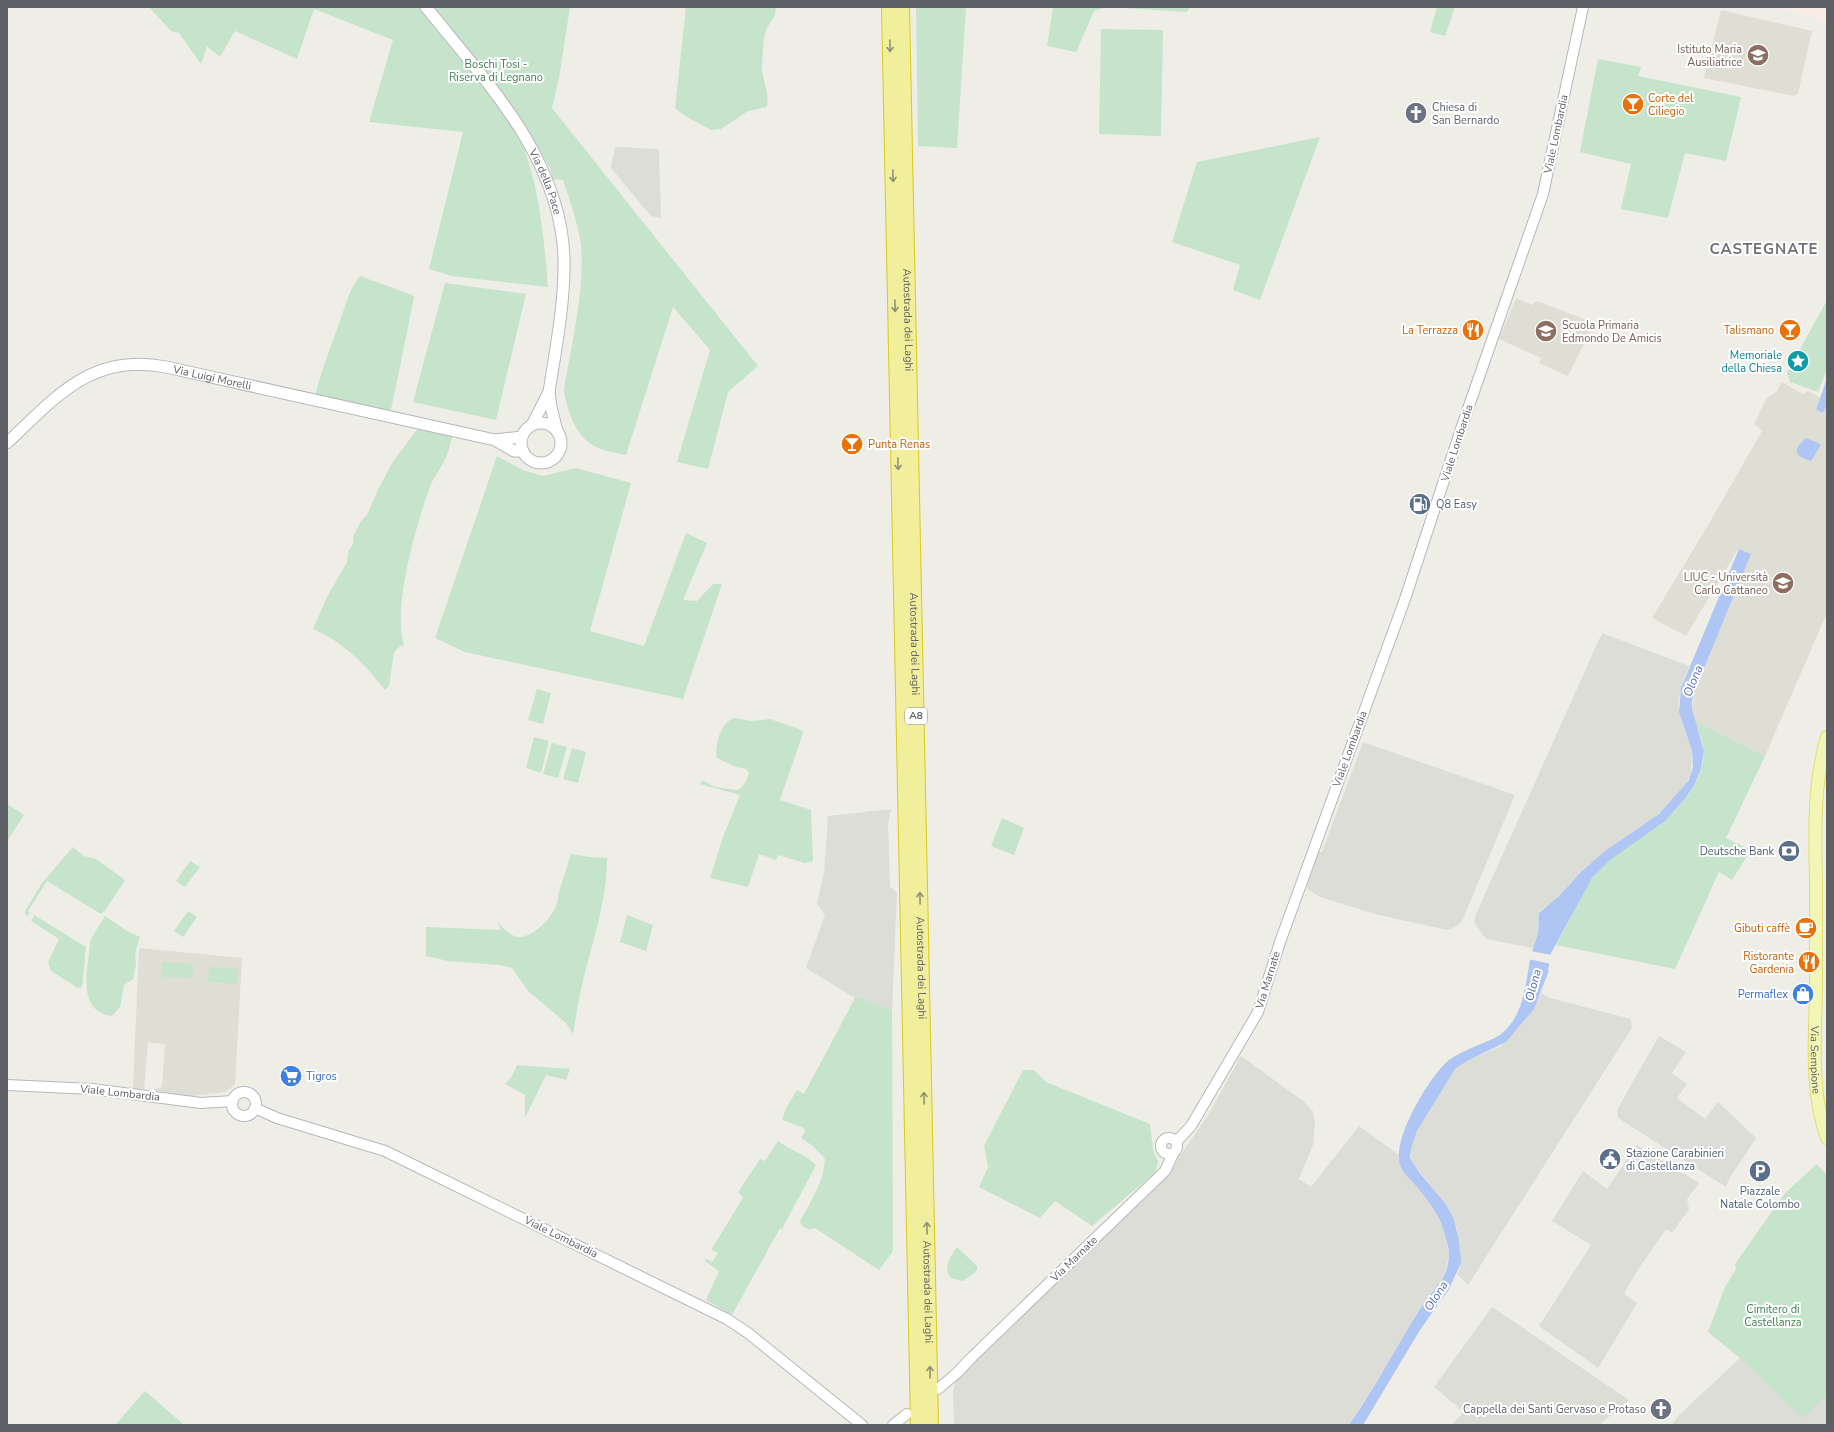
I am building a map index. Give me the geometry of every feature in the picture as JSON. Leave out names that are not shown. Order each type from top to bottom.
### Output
[{"type":"highway","name":"Autostrada dei Laghi","points":[[890,7],[918,1425]]},
{"type":"highway","name":"Autostrada dei Laghi","points":[[902,7],[931,1425]]},
{"type":"main road","name":"Via della Pace","points":[[426,7],[518,123],[536,154],[552,196],[562,237],[564,277],[561,311],[549,392],[557,430]]},
{"type":"main road","name":"Via Luigi Morelli","points":[[7,443],[53,398],[71,384],[106,368],[136,364],[166,367],[495,440]]},
{"type":"main road","name":"Via della Pace","points":[[532,425],[549,392]]},
{"type":"main road","points":[[545,424],[557,430],[561,441],[561,446],[556,457],[550,461],[537,463],[531,461],[523,451],[522,437],[528,428],[532,425],[545,424]]},
{"type":"main road","points":[[495,440],[522,437]]},
{"type":"main road","points":[[495,440],[514,451],[523,451]]},
{"type":"main road","name":"Via Sempione","points":[[1827,737],[1820,766],[1817,794],[1816,1004],[1816,1088],[1820,1116],[1827,1138]]},
{"type":"street","name":"Viale Lombardia","points":[[1298,894],[1405,599],[1463,423],[1543,194],[1583,7]]},
{"type":"street","name":"Via Marnate","points":[[938,1388],[957,1373],[1165,1171],[1177,1148],[1176,1142],[1191,1126],[1258,1012],[1280,942],[1298,894]]},
{"type":"street","name":"Viale Lombardia","points":[[7,1085],[92,1089],[201,1103],[233,1101],[238,1094],[243,1092],[249,1093],[256,1100],[255,1108],[277,1118],[385,1152],[727,1319],[748,1333],[862,1425]]},
{"type":"street","points":[[233,1101],[235,1110],[240,1114],[251,1114],[255,1108]]},
{"type":"street","points":[[1173,1154],[1170,1155],[1164,1153],[1160,1144],[1168,1138],[1176,1142]]},
{"type":"street","name":"Viale Lombardia","points":[[842,1410],[852,1425]]},
{"type":"street","points":[[893,1425],[907,1414]]},
{"type":"shaded area","points":[[1775,7],[1827,7],[1827,21]]},
{"type":"shaded area","name":"Istituto Maria Ausiliatrice","points":[[1721,10],[1812,31],[1798,94],[1794,96],[1704,78]]},
{"type":"shaded area","points":[[615,147],[659,149],[661,218],[651,216],[611,168]]},
{"type":"shaded area","name":"Scuola Primaria Edmondo De Amicis","points":[[1516,298],[1532,305],[1537,301],[1594,323],[1568,376],[1539,363],[1541,358],[1499,339]]},
{"type":"shaded area","name":"LIUC - Università Carlo Cattaneo","points":[[1782,382],[1803,394],[1808,391],[1821,398],[1816,410],[1823,413],[1827,404],[1827,613],[1765,756],[1697,722],[1693,717],[1692,707],[1696,688],[1751,554],[1738,549],[1686,636],[1652,618],[1707,527],[1762,431],[1754,424],[1766,399],[1777,391]]},
{"type":"shaded area","points":[[1602,633],[1689,666],[1681,688],[1678,704],[1682,722],[1692,751],[1691,774],[1685,786],[1659,814],[1605,851],[1582,871],[1559,896],[1539,912],[1537,935],[1533,948],[1486,939],[1474,922],[1476,914]]},
{"type":"shaded area","points":[[1363,742],[1515,795],[1462,921],[1455,927],[1447,930],[1375,914],[1320,897],[1309,890],[1306,885],[1316,851],[1322,852]]},
{"type":"shaded area","points":[[891,809],[888,824],[890,887],[897,893],[892,1010],[861,998],[855,998],[806,968],[825,915],[817,904],[824,873],[828,816]]},
{"type":"shaded area","points":[[139,948],[242,958],[235,1084],[225,1092],[192,1096],[154,1091],[154,1089],[162,1087],[165,1044],[148,1042],[144,1089],[133,1089]]},
{"type":"shaded area","points":[[1541,993],[1550,998],[1631,1019],[1632,1028],[1468,1285],[1457,1274],[1460,1267],[1457,1229],[1454,1219],[1445,1203],[1411,1161],[1411,1149],[1419,1126],[1455,1069],[1467,1061],[1501,1046],[1526,1019]]},
{"type":"shaded area","points":[[1659,1036],[1686,1052],[1672,1073],[1687,1084],[1677,1098],[1705,1119],[1718,1102],[1756,1138],[1729,1179],[1726,1187],[1618,1118],[1617,1110]]},
{"type":"shaded area","points":[[1241,1056],[1303,1101],[1313,1111],[1315,1124],[1313,1145],[1299,1179],[1311,1187],[1359,1126],[1399,1155],[1399,1161],[1433,1207],[1445,1232],[1449,1256],[1443,1280],[1420,1308],[1392,1357],[1349,1425],[954,1425],[953,1390],[956,1381],[1166,1176],[1208,1115]]},
{"type":"shaded area","points":[[1637,1145],[1699,1183],[1687,1199],[1689,1209],[1672,1233],[1666,1229],[1637,1271],[1624,1294],[1637,1303],[1598,1368],[1539,1326],[1591,1245],[1552,1221],[1583,1171],[1607,1189]]},
{"type":"shaded area","points":[[1492,1307],[1629,1400],[1599,1425],[1452,1425],[1464,1412],[1434,1387]]},
{"type":"shaded area","points":[[1740,1358],[1802,1417],[1827,1395],[1827,1425],[1672,1425],[1679,1415]]},
{"type":"green space","name":"Boschi Tosi - Riserva di Legnano","points":[[149,7],[570,7],[559,78],[552,108],[758,366],[728,392],[708,469],[677,462],[710,350],[673,307],[626,455],[605,451],[594,446],[587,441],[577,429],[567,406],[564,390],[574,337],[581,280],[582,262],[580,237],[563,180],[553,179],[550,168],[527,128],[519,135],[526,153],[540,210],[548,287],[452,276],[429,269],[463,132],[369,122],[393,40],[314,9],[297,59],[235,31],[220,57],[207,46],[201,64],[179,33],[171,31]]},
{"type":"green space","points":[[686,7],[776,7],[773,19],[765,33],[763,44],[762,70],[768,101],[767,107],[748,111],[721,129],[711,130],[685,116],[675,108]]},
{"type":"green space","points":[[916,7],[966,7],[957,148],[918,146]]},
{"type":"green space","points":[[1053,7],[1107,7],[1094,11],[1076,52],[1047,46]]},
{"type":"green space","points":[[1107,7],[1190,7],[1187,12]]},
{"type":"green space","points":[[1437,7],[1455,7],[1445,36],[1430,32]]},
{"type":"green space","points":[[1101,29],[1163,30],[1161,136],[1099,134]]},
{"type":"green space","points":[[1598,59],[1641,67],[1638,76],[1741,97],[1726,161],[1685,153],[1668,218],[1621,209],[1631,164],[1580,152]]},
{"type":"green space","points":[[1320,137],[1260,300],[1233,290],[1240,265],[1172,242],[1197,162]]},
{"type":"green space","points":[[360,276],[414,297],[391,409],[387,412],[315,397],[323,367],[349,296]]},
{"type":"green space","points":[[445,283],[526,294],[496,420],[413,402]]},
{"type":"green space","points":[[1827,300],[1827,369],[1818,392],[1790,382],[1787,373]]},
{"type":"green space","points":[[419,427],[453,435],[442,466],[431,484],[413,542],[401,609],[401,629],[404,645],[399,647],[394,653],[389,686],[385,690],[362,663],[344,647],[313,629],[327,597],[347,562],[348,552],[354,542],[353,537],[361,521],[367,515],[392,463]]},
{"type":"green space","points":[[497,456],[523,470],[543,476],[576,468],[631,483],[590,631],[644,646],[686,533],[707,543],[683,600],[697,601],[713,584],[722,584],[683,699],[465,652],[435,638]]},
{"type":"green space","points":[[537,689],[551,693],[543,724],[528,720]]},
{"type":"green space","points":[[1693,717],[1697,722],[1765,756],[1726,838],[1751,850],[1732,880],[1719,872],[1675,969],[1556,945],[1581,895],[1601,868],[1613,856],[1667,818],[1689,794],[1698,778],[1704,755],[1700,734]]},
{"type":"green space","points":[[734,718],[752,721],[770,719],[802,730],[803,733],[780,800],[811,810],[813,861],[805,863],[778,855],[776,860],[759,854],[748,887],[710,878],[724,834],[740,795],[700,784],[702,780],[715,787],[737,790],[743,786],[746,781],[749,773],[746,769],[736,767],[717,758],[716,753],[722,729],[729,720]]},
{"type":"green space","points":[[534,737],[549,741],[541,773],[526,768]]},
{"type":"green space","points":[[552,743],[567,747],[558,778],[543,774]]},
{"type":"green space","points":[[572,748],[586,752],[578,783],[563,779]]},
{"type":"green space","points":[[7,804],[24,815],[7,841]]},
{"type":"green space","points":[[1002,818],[1024,828],[1014,855],[991,846]]},
{"type":"green space","points":[[73,847],[84,856],[96,859],[125,880],[106,909],[101,914],[47,881],[28,911],[30,912],[28,916],[25,914],[25,911],[42,883]]},
{"type":"green space","points":[[571,854],[607,858],[602,906],[581,991],[573,1034],[566,1023],[528,991],[512,968],[500,965],[448,961],[426,956],[426,927],[501,930],[497,921],[504,929],[514,936],[517,937],[531,934],[545,923],[555,909]]},
{"type":"green space","points":[[190,861],[200,867],[185,887],[176,881]]},
{"type":"green space","points":[[188,911],[197,917],[183,937],[174,931]]},
{"type":"green space","points":[[34,915],[86,947],[82,987],[78,988],[51,971],[48,962],[59,939],[31,921]]},
{"type":"green space","points":[[627,915],[653,925],[646,951],[620,942]]},
{"type":"green space","points":[[105,916],[127,931],[140,937],[135,953],[136,965],[133,979],[124,985],[120,1007],[112,1016],[101,1012],[93,1006],[89,998],[87,987],[90,943]]},
{"type":"green space","points":[[162,962],[193,964],[193,978],[162,977]]},
{"type":"green space","points":[[209,967],[238,969],[237,984],[208,982]]},
{"type":"green space","points":[[855,998],[861,998],[892,1010],[893,1251],[879,1270],[815,1228],[809,1230],[802,1226],[800,1221],[820,1183],[825,1159],[813,1146],[801,1138],[805,1131],[804,1128],[782,1120],[786,1108],[797,1090],[804,1094]]},
{"type":"green space","points":[[517,1065],[570,1069],[566,1080],[546,1075],[525,1118],[525,1095],[505,1084],[512,1076]]},
{"type":"green space","points":[[1023,1070],[1034,1070],[1046,1082],[1150,1124],[1153,1150],[1158,1162],[1156,1170],[1151,1176],[1092,1226],[1055,1201],[1040,1218],[979,1187],[988,1167],[984,1146]]},
{"type":"green space","points":[[778,1141],[806,1157],[816,1165],[782,1229],[780,1228],[732,1315],[706,1300],[719,1271],[705,1261],[706,1259],[712,1262],[718,1253],[711,1250],[743,1198],[738,1192],[760,1159],[765,1161]]},
{"type":"green space","name":"Cimitero di Castellanza","points":[[1817,1164],[1827,1175],[1827,1395],[1802,1418],[1740,1358],[1708,1332],[1725,1287],[1736,1269],[1735,1264],[1785,1193]]},
{"type":"green space","points":[[956,1248],[958,1248],[977,1266],[977,1270],[963,1281],[951,1278],[947,1271],[948,1263]]},
{"type":"green space","points":[[145,1391],[182,1423],[181,1425],[115,1425]]},
{"type":"water","points":[[1827,378],[1827,404],[1823,413],[1816,410]]},
{"type":"water","points":[[1806,438],[1821,445],[1811,461],[1801,457],[1797,452],[1797,449]]},
{"type":"water","name":"Olona","points":[[1739,549],[1751,554],[1692,701],[1692,709],[1704,751],[1701,769],[1694,786],[1685,799],[1665,821],[1610,860],[1592,878],[1550,955],[1548,973],[1534,1009],[1506,1042],[1467,1061],[1455,1069],[1417,1131],[1411,1149],[1410,1158],[1419,1172],[1445,1203],[1454,1219],[1459,1241],[1461,1263],[1449,1289],[1420,1330],[1363,1425],[1349,1425],[1377,1382],[1420,1309],[1442,1280],[1449,1257],[1441,1222],[1428,1201],[1402,1169],[1399,1158],[1400,1144],[1405,1128],[1422,1095],[1441,1068],[1449,1060],[1500,1035],[1515,1018],[1523,998],[1531,955],[1538,929],[1539,913],[1559,896],[1582,871],[1605,851],[1659,814],[1689,780],[1693,767],[1692,751],[1679,712],[1681,688]]},
{"type":"pier","points":[[1530,951],[1552,955],[1552,964],[1528,959]]},
{"type":"place","name":"Istituto Maria Ausiliatrice","points":[[1758,55]]},
{"type":"place","name":"Corte del Ciliegio","points":[[1633,104]]},
{"type":"place","name":"Chiesa di San Bernardo","points":[[1416,113]]},
{"type":"place","name":"La Terrazza","points":[[1473,330]]},
{"type":"place","name":"Talismano","points":[[1790,330]]},
{"type":"place","name":"Scuola Primaria Edmondo De Amicis","points":[[1546,331]]},
{"type":"place","name":"Memoriale della Chiesa","points":[[1798,361]]},
{"type":"place","name":"Punta Renas","points":[[852,444]]},
{"type":"place","name":"Q8 Easy","points":[[1420,504]]},
{"type":"place","name":"LIUC - Università Carlo Cattaneo","points":[[1783,583]]},
{"type":"place","name":"Deutsche Bank","points":[[1789,851]]},
{"type":"place","name":"Gibuti caffè","points":[[1806,928]]},
{"type":"place","name":"Ristorante Gardenia","points":[[1809,962]]},
{"type":"place","name":"Permaflex","points":[[1803,994]]},
{"type":"place","name":"Tigros","points":[[291,1076]]},
{"type":"place","name":"Stazione Carabinieri di Castellanza","points":[[1610,1159]]},
{"type":"place","name":"Piazzale Natale Colombo","points":[[1760,1171]]},
{"type":"place","name":"Cappella dei Santi Gervaso e Protaso","points":[[1661,1409]]},
{"type":"district","name":"CASTEGNATE","points":[[1764,249]]}]
